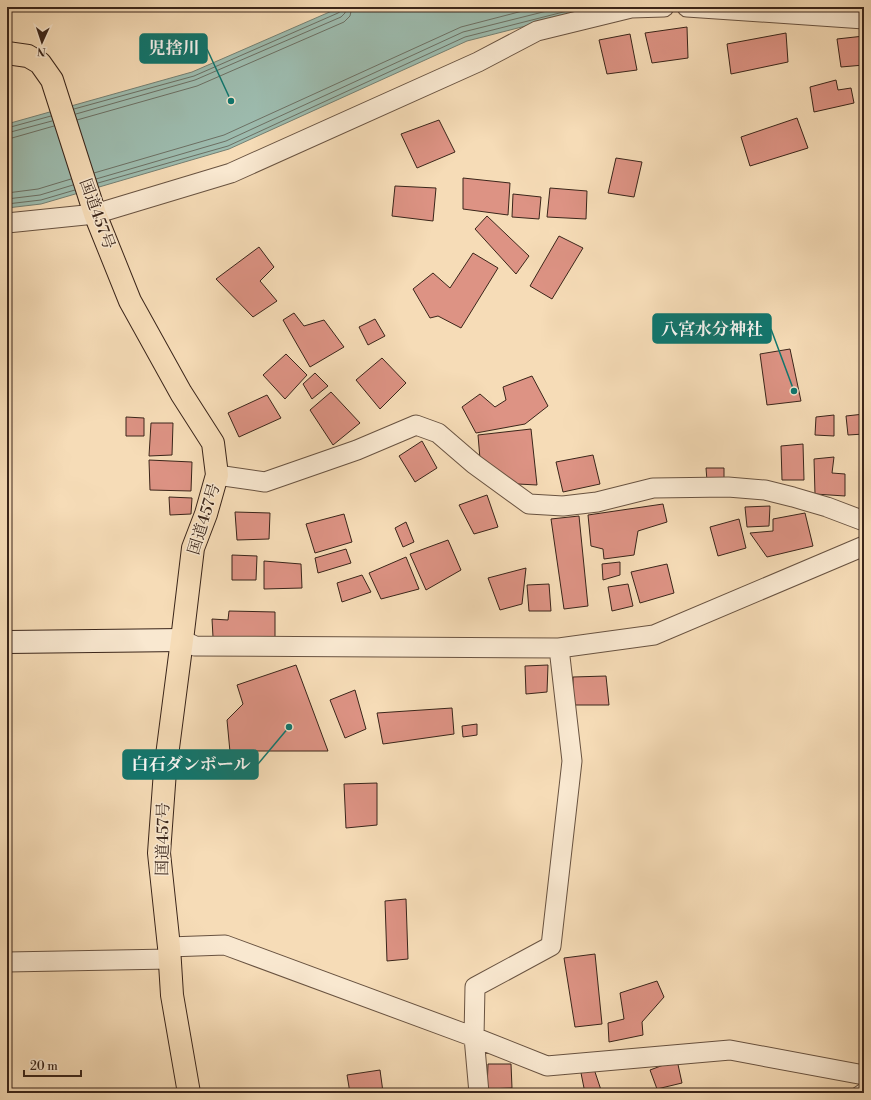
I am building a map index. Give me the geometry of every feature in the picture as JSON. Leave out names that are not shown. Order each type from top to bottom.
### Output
[{"type":"highway","name":"国道457号","points":[[7,53],[28,56],[40,63],[52,80],[94,210],[130,301],[181,393],[212,443],[217,475],[206,514],[193,548],[165,771],[159,853],[170,953],[172,995],[189,1093]]},
{"type":"street","points":[[7,223],[94,210],[231,173],[478,62],[537,31],[631,8],[664,7]]},
{"type":"street","points":[[687,7],[864,19]]},
{"type":"street","points":[[217,475],[265,482],[357,450],[416,425],[438,433],[474,464],[528,504],[563,506],[597,502],[654,488],[728,487],[765,490],[793,497],[864,520]]},
{"type":"street","points":[[7,642],[182,640],[195,646],[559,648],[654,635],[864,546]]},
{"type":"street","points":[[479,1093],[474,1037],[475,987],[551,946],[572,761],[559,648]]},
{"type":"street","points":[[7,962],[170,953],[225,944],[474,1037],[547,1066],[730,1050],[864,1075]]},
{"type":"lane","points":[[855,1093],[864,1087]]},
{"type":"water","points":[[341,7],[600,7],[467,41],[229,149],[41,204],[7,208],[7,124],[192,72]]},
{"type":"building","points":[[687,27],[688,58],[652,63],[645,33]]},
{"type":"building","points":[[786,33],[788,62],[731,74],[727,44]]},
{"type":"building","points":[[630,34],[637,70],[607,74],[599,40]]},
{"type":"building","points":[[864,36],[864,65],[841,67],[837,39]]},
{"type":"building","points":[[836,80],[838,90],[851,88],[854,103],[814,112],[810,87]]},
{"type":"building","points":[[797,118],[808,148],[750,166],[741,137]]},
{"type":"building","points":[[439,120],[455,152],[417,168],[401,134]]},
{"type":"building","points":[[616,158],[642,162],[634,197],[608,193]]},
{"type":"building","points":[[463,178],[510,183],[508,215],[463,209]]},
{"type":"building","points":[[395,186],[436,188],[433,221],[392,216]]},
{"type":"building","points":[[550,188],[587,191],[586,219],[547,217]]},
{"type":"building","points":[[513,194],[541,197],[539,219],[512,217]]},
{"type":"building","points":[[487,216],[529,256],[516,274],[475,229]]},
{"type":"building","points":[[559,236],[583,248],[552,299],[530,286]]},
{"type":"building","points":[[259,247],[274,267],[260,281],[277,301],[253,317],[216,279]]},
{"type":"building","points":[[473,253],[498,268],[461,328],[438,316],[430,318],[413,289],[433,273],[450,288]]},
{"type":"building","points":[[294,313],[304,326],[324,320],[344,347],[310,367],[283,320]]},
{"type":"building","points":[[375,319],[385,336],[368,345],[359,327]]},
{"type":"building","points":[[790,349],[801,401],[767,405],[760,354]]},
{"type":"building","points":[[286,354],[307,375],[285,399],[263,375]]},
{"type":"building","points":[[382,358],[406,383],[380,409],[356,380]]},
{"type":"building","points":[[315,373],[328,386],[312,399],[303,384]]},
{"type":"building","points":[[532,376],[548,406],[525,424],[476,433],[462,407],[480,394],[495,407],[506,400],[503,387]]},
{"type":"building","points":[[331,392],[360,423],[333,445],[310,410]]},
{"type":"building","points":[[267,395],[281,418],[239,437],[228,413]]},
{"type":"building","points":[[864,414],[864,434],[848,435],[846,416]]},
{"type":"building","points":[[834,415],[834,436],[815,435],[816,417]]},
{"type":"building","points":[[126,417],[144,418],[144,436],[126,436]]},
{"type":"building","points":[[151,423],[173,423],[172,455],[149,456]]},
{"type":"building","points":[[531,429],[537,485],[518,484],[480,459],[478,435]]},
{"type":"building","points":[[422,441],[437,468],[415,482],[399,456]]},
{"type":"building","points":[[803,444],[804,480],[782,480],[781,446]]},
{"type":"building","points":[[593,455],[600,484],[563,492],[556,462]]},
{"type":"building","points":[[834,457],[832,473],[845,474],[845,496],[815,494],[814,459]]},
{"type":"building","points":[[149,460],[192,462],[191,491],[150,490]]},
{"type":"building","points":[[706,468],[724,468],[724,481],[707,481]]},
{"type":"building","points":[[487,495],[498,527],[474,534],[459,505]]},
{"type":"building","points":[[169,497],[192,498],[191,514],[170,515]]},
{"type":"building","points":[[663,504],[667,522],[638,531],[634,555],[604,559],[603,549],[591,546],[588,515]]},
{"type":"building","points":[[770,506],[769,526],[747,527],[745,507]]},
{"type":"building","points":[[235,512],[270,513],[269,539],[237,540]]},
{"type":"building","points":[[805,513],[813,546],[767,557],[750,533],[773,531],[773,519]]},
{"type":"building","points":[[344,514],[352,542],[315,553],[306,524]]},
{"type":"building","points":[[579,516],[588,606],[564,609],[551,519]]},
{"type":"building","points":[[739,519],[746,548],[718,556],[710,527]]},
{"type":"building","points":[[406,522],[414,542],[403,547],[395,528]]},
{"type":"building","points":[[448,540],[461,570],[426,590],[410,554]]},
{"type":"building","points":[[346,549],[351,563],[318,573],[315,558]]},
{"type":"building","points":[[232,555],[257,556],[256,580],[232,580]]},
{"type":"building","points":[[406,557],[419,589],[381,599],[369,573]]},
{"type":"building","points":[[264,561],[301,564],[302,588],[264,589]]},
{"type":"building","points":[[620,562],[620,575],[603,580],[602,564]]},
{"type":"building","points":[[667,564],[674,593],[640,603],[631,572]]},
{"type":"building","points":[[526,568],[522,604],[500,610],[488,578]]},
{"type":"building","points":[[362,575],[371,592],[342,602],[337,583]]},
{"type":"building","points":[[549,584],[551,611],[529,611],[527,585]]},
{"type":"building","points":[[628,584],[633,606],[612,611],[608,587]]},
{"type":"building","points":[[229,611],[275,612],[275,639],[213,637],[212,619],[228,620]]},
{"type":"building","points":[[296,665],[328,751],[250,751],[250,757],[230,752],[227,720],[243,704],[237,685]]},
{"type":"building","points":[[548,665],[547,692],[526,694],[525,666]]},
{"type":"building","points":[[606,676],[609,705],[573,705],[573,677]]},
{"type":"building","points":[[355,690],[366,729],[345,738],[330,700]]},
{"type":"building","points":[[452,708],[454,734],[383,744],[377,713]]},
{"type":"building","points":[[477,724],[477,735],[463,737],[462,726]]},
{"type":"building","points":[[377,783],[377,825],[346,828],[344,784]]},
{"type":"building","points":[[406,899],[408,959],[387,961],[385,901]]},
{"type":"building","points":[[595,954],[602,1024],[575,1027],[564,958]]},
{"type":"building","points":[[657,981],[664,997],[642,1022],[643,1035],[609,1042],[608,1023],[624,1019],[620,993]]},
{"type":"building","points":[[677,1060],[682,1083],[657,1089],[650,1070]]},
{"type":"building","points":[[488,1064],[511,1064],[512,1088],[487,1089]]},
{"type":"building","points":[[594,1069],[602,1093],[585,1093],[581,1073]]},
{"type":"building","points":[[380,1070],[383,1092],[350,1093],[347,1075]]},
{"type":"place","name":"児捨川","points":[[231,101]]},
{"type":"place","name":"八宮水分神社","points":[[794,391]]},
{"type":"place","name":"白石ダンボール","points":[[289,727]]}]
